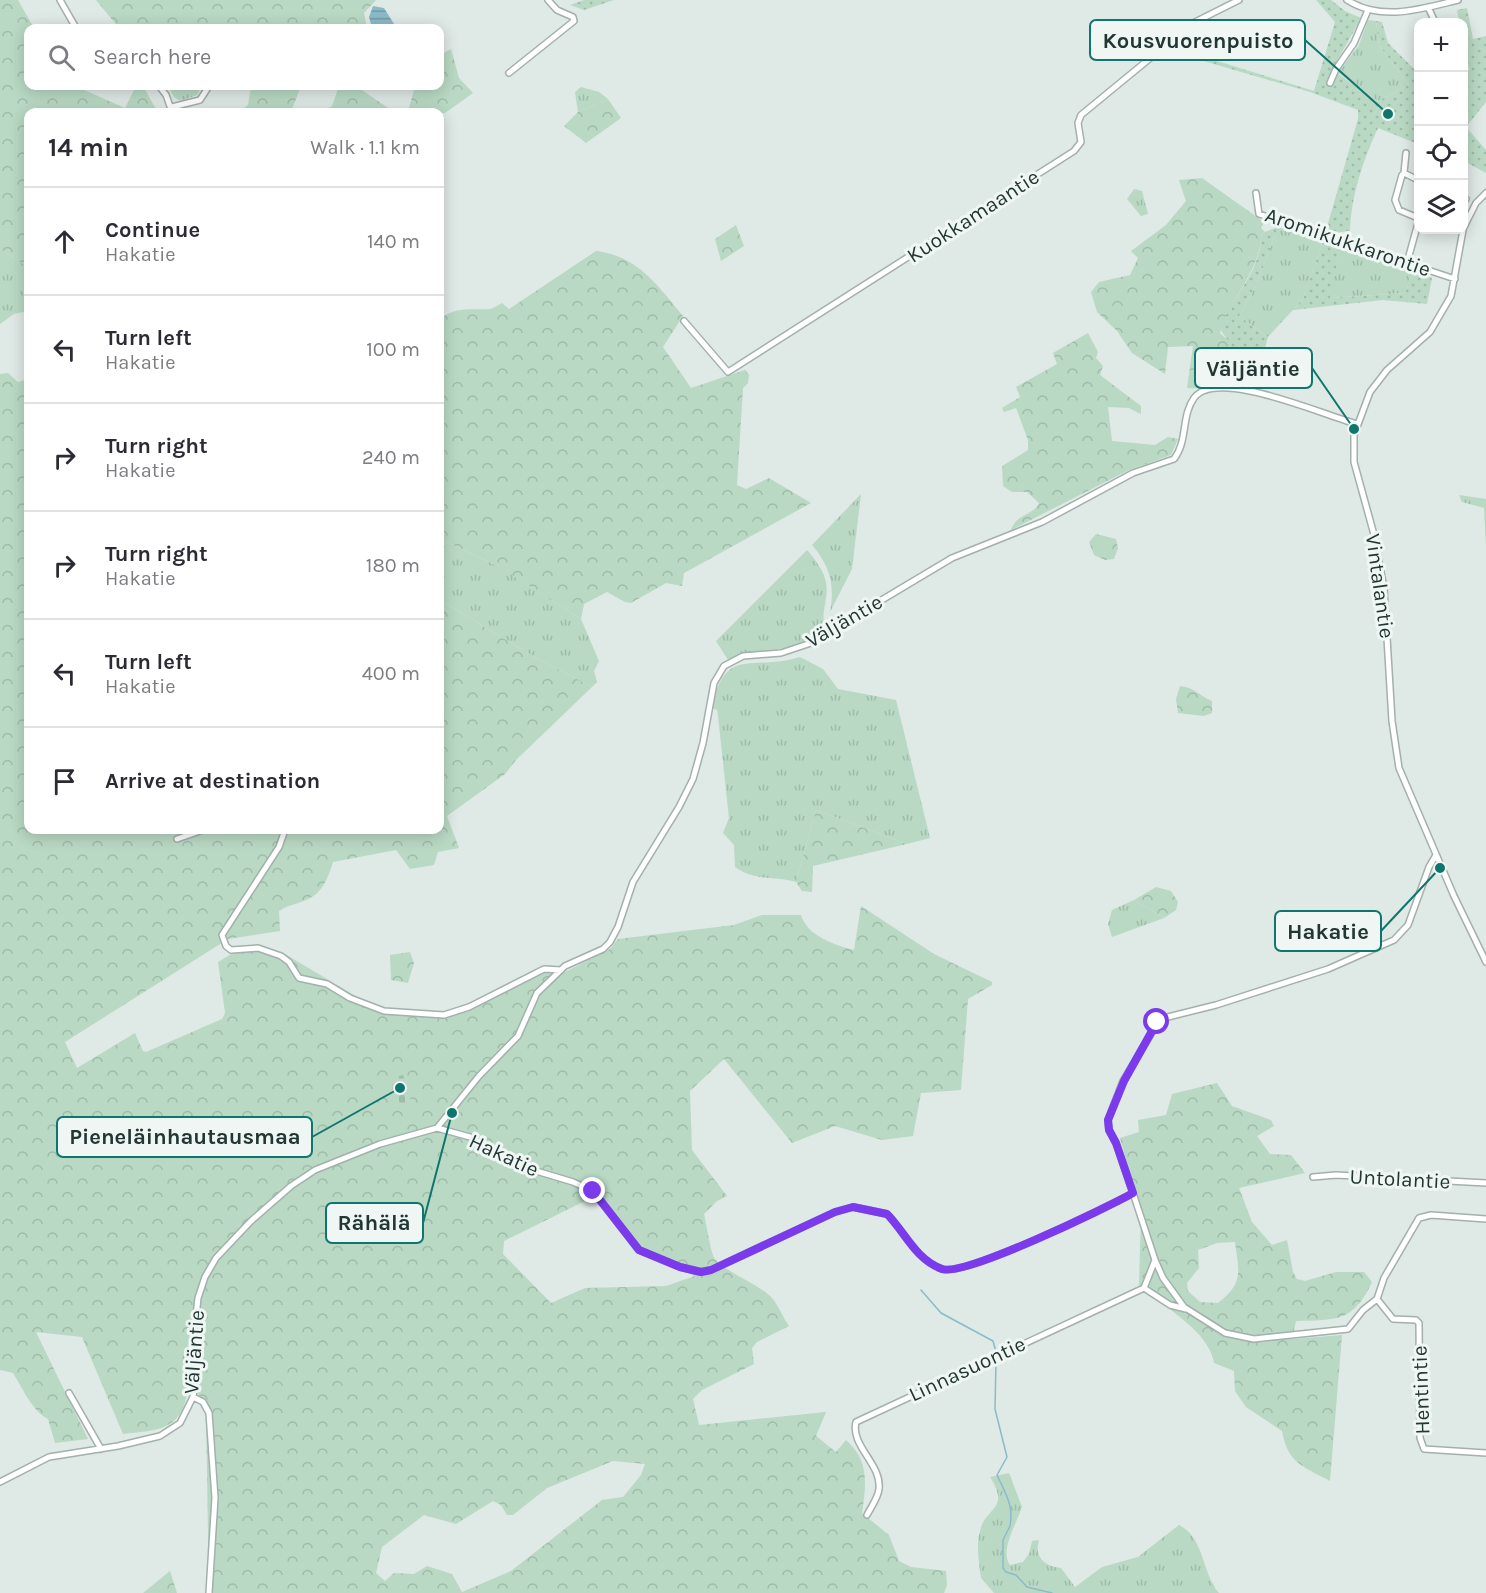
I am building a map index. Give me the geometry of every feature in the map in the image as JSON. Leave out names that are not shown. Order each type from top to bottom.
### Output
[{"type":"street","points":[[60,0],[74,24]]},
{"type":"street","points":[[509,72],[574,21],[573,16],[557,10],[548,0]]},
{"type":"street","name":"Kuokkamaantie","points":[[684,321],[728,372],[1074,151],[1081,142],[1078,123],[1081,115],[1192,23],[1239,0]]},
{"type":"street","points":[[1347,0],[1367,13],[1388,13],[1458,0]]},
{"type":"street","points":[[1428,7],[1433,18]]},
{"type":"street","points":[[1330,83],[1336,69],[1354,43],[1367,13]]},
{"type":"street","points":[[161,90],[171,108]]},
{"type":"street","points":[[178,108],[200,100],[207,90]]},
{"type":"street","points":[[1406,153],[1404,173],[1395,200],[1396,207],[1414,216]]},
{"type":"street","points":[[1404,173],[1414,178]]},
{"type":"street","name":"Aromikukkarontie","points":[[1256,193],[1259,214],[1455,279]]},
{"type":"street","name":"Vintalantie","points":[[1468,218],[1476,203],[1486,193]]},
{"type":"street","points":[[1407,263],[1416,234]]},
{"type":"street","name":"Vintalantie","points":[[1462,234],[1451,296],[1438,321],[1422,342],[1379,379],[1364,404],[1357,424],[1354,462],[1373,531],[1384,588],[1396,750],[1410,797],[1486,962]]},
{"type":"street","name":"Väljäntie","points":[[0,1482],[49,1457],[101,1449],[160,1436],[172,1430],[188,1412],[193,1397],[196,1376],[195,1316],[205,1276],[216,1258],[251,1221],[291,1186],[315,1170],[349,1155],[437,1128],[479,1076],[518,1036],[537,993],[561,970],[603,949],[614,937],[633,882],[679,807],[693,779],[703,743],[714,683],[730,661],[743,656],[781,653],[808,644],[952,558],[1042,522],[1133,473],[1174,459],[1184,442],[1192,401],[1206,390],[1226,387],[1247,390],[1357,424]]},
{"type":"street","points":[[177,838],[190,834]]},
{"type":"street","points":[[284,834],[279,847],[222,935],[225,946],[231,950],[258,948],[289,962],[299,978],[327,984],[350,998],[384,1011],[420,1014],[444,1015],[461,1010],[544,969],[561,970]]},
{"type":"street","points":[[1436,855],[1429,867],[1408,925],[1394,940],[1328,969],[1216,1005],[1163,1017],[1157,1022],[1124,1081],[1108,1120],[1109,1130],[1116,1143],[1155,1260],[1175,1296],[1188,1309],[1225,1333],[1254,1339],[1344,1331],[1377,1299],[1384,1278],[1419,1218],[1431,1215],[1486,1219]]},
{"type":"street","name":"Hakatie","points":[[437,1128],[470,1137],[513,1164],[573,1182],[593,1191],[639,1250],[656,1259],[701,1272],[711,1270],[835,1212],[853,1207],[887,1214],[901,1235],[928,1261],[945,1270],[955,1270],[1009,1251],[1133,1193]]},
{"type":"street","name":"Untolantie","points":[[1313,1177],[1336,1175],[1486,1183]]},
{"type":"street","points":[[1155,1260],[1144,1288],[1170,1305],[1188,1309]]},
{"type":"street","name":"Linnasuontie","points":[[867,1515],[878,1495],[879,1481],[874,1464],[856,1432],[855,1423],[859,1419],[1144,1288]]},
{"type":"street","name":"Hentintie","points":[[1377,1299],[1393,1319],[1416,1320],[1419,1323],[1420,1438],[1424,1449],[1486,1453]]},
{"type":"street","points":[[69,1393],[101,1449]]},
{"type":"street","points":[[193,1397],[203,1402],[209,1413],[215,1498],[209,1593]]},
{"type":"green space","points":[[0,0],[18,0],[32,24],[24,24],[24,90],[84,90],[125,108],[24,108],[24,264],[0,249]]},
{"type":"green space","points":[[96,0],[376,0],[364,13],[366,24],[116,24]]},
{"type":"green space","points":[[584,0],[614,0],[584,10],[570,5]]},
{"type":"green space","points":[[1316,0],[1331,0],[1345,11],[1361,18],[1332,70],[1378,101],[1409,85],[1379,45],[1376,21],[1382,22],[1388,43],[1414,69],[1414,142],[1378,128],[1359,179],[1350,231],[1325,234],[1358,119],[1358,110],[1310,92],[1166,50],[1180,42],[1188,52],[1314,91],[1335,22]]},
{"type":"green space","points":[[1467,8],[1473,39],[1486,36],[1486,102],[1468,124],[1468,18],[1458,18],[1457,10]]},
{"type":"green space","points":[[1368,20],[1376,21],[1379,45],[1409,85],[1378,101],[1338,73],[1359,45]]},
{"type":"green space","points":[[451,49],[459,78],[473,93],[445,113],[444,108],[409,108],[414,90],[444,90],[444,53]]},
{"type":"green space","points":[[581,87],[599,92],[608,99],[578,112],[575,92]]},
{"type":"green space","points":[[134,90],[145,90],[155,108],[125,108]]},
{"type":"green space","points":[[170,90],[200,90],[197,95],[180,101],[174,97]]},
{"type":"green space","points":[[250,90],[299,90],[293,108],[244,108],[248,105]]},
{"type":"green space","points":[[338,90],[362,90],[388,108],[329,108],[332,106]]},
{"type":"green space","points":[[608,99],[621,118],[586,143],[564,126],[578,112]]},
{"type":"green space","points":[[1468,129],[1486,150],[1486,173],[1468,163]]},
{"type":"green space","points":[[1202,178],[1264,222],[1261,228],[1265,232],[1262,233],[1256,260],[1220,333],[1229,341],[1230,369],[1242,375],[1243,385],[1228,384],[1187,388],[1193,346],[1168,347],[1165,374],[1132,353],[1117,331],[1097,312],[1091,292],[1099,282],[1130,275],[1138,258],[1131,251],[1166,225],[1186,201],[1179,180]]},
{"type":"green space","points":[[1134,189],[1142,191],[1148,214],[1141,216],[1127,199]]},
{"type":"green space","points":[[736,225],[744,246],[721,261],[715,239]]},
{"type":"green space","points":[[1278,227],[1323,241],[1303,299],[1268,337],[1239,316],[1258,281]]},
{"type":"green space","points":[[1278,227],[1258,281],[1239,316],[1268,337],[1254,388],[1243,385],[1242,375],[1226,366],[1229,342],[1220,329],[1252,272],[1257,260],[1262,233]]},
{"type":"green space","points":[[1323,241],[1341,246],[1330,298],[1405,293],[1413,270],[1432,278],[1427,304],[1383,300],[1293,310],[1303,299]]},
{"type":"green space","points":[[1341,246],[1413,270],[1405,293],[1329,298]]},
{"type":"green space","points":[[0,249],[24,264],[24,312],[14,314],[0,324]]},
{"type":"green space","points":[[596,251],[624,259],[635,266],[656,284],[683,316],[663,347],[691,388],[745,370],[749,375],[748,383],[743,388],[737,485],[746,489],[769,478],[811,503],[684,573],[682,586],[666,583],[631,603],[607,592],[584,604],[581,619],[498,566],[444,541],[444,316],[458,310],[490,309],[502,303],[509,309]]},
{"type":"green space","points":[[1088,333],[1098,352],[1096,358],[1103,366],[1100,375],[1141,406],[1141,414],[1129,408],[1108,407],[1112,441],[1155,445],[1168,437],[1178,439],[1171,455],[1129,470],[1011,530],[1017,520],[1033,510],[1039,503],[1027,492],[1012,492],[1003,486],[1002,466],[1028,450],[1028,440],[1016,408],[1004,412],[1002,408],[1020,397],[1016,387],[1057,364],[1053,353]]},
{"type":"green space","points":[[8,373],[18,382],[24,380],[24,834],[444,834],[444,602],[533,656],[592,687],[516,760],[505,774],[447,816],[459,848],[438,852],[434,865],[410,869],[396,850],[333,862],[319,892],[279,911],[280,931],[228,939],[65,1042],[77,1068],[135,1033],[143,1051],[146,1052],[222,1019],[225,1013],[218,962],[238,950],[264,948],[285,954],[369,1004],[392,1010],[441,1013],[485,997],[533,971],[563,973],[610,949],[618,939],[734,925],[762,915],[801,915],[809,929],[815,934],[854,950],[861,906],[934,954],[992,982],[992,985],[968,999],[961,1090],[921,1093],[913,1136],[882,1140],[835,1126],[792,1143],[724,1059],[690,1091],[692,1150],[727,1196],[717,1201],[704,1214],[713,1256],[728,1270],[760,1288],[772,1298],[789,1326],[757,1342],[752,1348],[754,1364],[702,1390],[693,1399],[699,1425],[826,1412],[816,1436],[836,1452],[846,1440],[859,1456],[863,1465],[865,1483],[862,1513],[889,1535],[899,1561],[911,1567],[946,1571],[947,1585],[944,1593],[209,1593],[206,1413],[198,1394],[187,1393],[179,1415],[165,1427],[123,1434],[82,1337],[36,1332],[88,1439],[55,1443],[48,1419],[32,1405],[13,1373],[0,1370],[0,374]],"holes":[[[593,1197],[597,1199],[635,1252],[695,1276],[666,1286],[585,1288],[551,1303],[503,1254],[504,1241]],[[613,1461],[645,1464],[641,1475],[623,1497],[602,1500],[511,1571],[462,1592],[452,1574],[427,1566],[414,1574],[394,1573],[385,1581],[376,1573],[382,1547],[424,1515],[456,1524],[493,1501],[501,1505],[507,1515],[513,1515],[547,1488]]]},
{"type":"green space","points":[[861,494],[852,569],[830,612],[832,593],[830,576],[812,545]]},
{"type":"green space","points":[[1459,495],[1486,499],[1486,546],[1484,508],[1462,502]]},
{"type":"green space","points":[[1096,534],[1116,539],[1118,548],[1114,559],[1105,560],[1094,555],[1089,542]]},
{"type":"green space","points":[[444,541],[500,567],[581,619],[599,661],[594,671],[597,682],[592,687],[533,656],[444,602]]},
{"type":"green space","points":[[807,550],[824,574],[827,589],[823,617],[825,630],[812,639],[788,648],[753,652],[728,660],[716,641]]},
{"type":"green space","points":[[800,657],[823,669],[838,689],[896,700],[930,838],[907,844],[816,810],[796,882],[750,875],[735,867],[734,845],[723,833],[729,818],[718,716],[717,710],[712,708],[717,688],[724,675],[733,668],[743,664],[784,661]]},
{"type":"green space","points":[[1180,686],[1193,690],[1212,701],[1212,713],[1204,716],[1178,713],[1176,699]]},
{"type":"green space","points":[[816,810],[907,844],[813,866],[812,892],[802,891],[796,882]]},
{"type":"green space","points":[[1156,887],[1171,891],[1178,902],[1176,910],[1164,918],[1134,900]]},
{"type":"green space","points":[[1134,900],[1164,918],[1112,937],[1108,924],[1112,910]]},
{"type":"green space","points":[[410,952],[414,963],[408,983],[391,980],[390,955]]},
{"type":"green space","points":[[403,1075],[412,1104],[403,1111],[390,1079]]},
{"type":"green space","points":[[1217,1083],[1232,1106],[1271,1120],[1274,1126],[1257,1136],[1270,1154],[1291,1155],[1305,1173],[1239,1188],[1252,1222],[1272,1245],[1287,1240],[1293,1272],[1297,1279],[1305,1281],[1336,1272],[1364,1272],[1372,1282],[1351,1312],[1333,1319],[1296,1321],[1292,1339],[1342,1335],[1330,1481],[1298,1463],[1288,1451],[1282,1431],[1246,1407],[1235,1391],[1234,1371],[1214,1363],[1208,1346],[1196,1331],[1148,1295],[1139,1285],[1141,1214],[1120,1138],[1139,1132],[1138,1120],[1166,1115],[1172,1094]],"holes":[[[1235,1242],[1238,1269],[1236,1283],[1218,1303],[1200,1302],[1188,1291],[1187,1283],[1199,1268],[1198,1250],[1217,1243]]]},
{"type":"green space","points":[[1009,1473],[1022,1507],[1008,1545],[1007,1559],[1010,1565],[1023,1562],[1029,1554],[1032,1541],[1039,1540],[1038,1551],[1042,1560],[1061,1568],[1075,1587],[1102,1567],[1138,1557],[1179,1525],[1194,1538],[1213,1585],[1219,1593],[994,1593],[981,1578],[978,1554],[979,1536],[983,1523],[997,1502],[996,1488],[990,1477]]},
{"type":"green space","points":[[170,1571],[177,1593],[143,1593]]},
{"type":"water","points":[[373,6],[384,8],[394,24],[371,24],[369,17]]},
{"type":"waterway","points":[[921,1290],[941,1313],[993,1341],[996,1352]]},
{"type":"waterway","points":[[996,1361],[995,1409],[1007,1457],[997,1475],[1011,1512],[1010,1526],[1003,1540],[1003,1568],[1006,1572],[1016,1575],[1027,1587],[1052,1593]]},
{"type":"place","name":"Kousvuorenpuisto","points":[[1388,114]]},
{"type":"place","name":"Väljäntie","points":[[1354,429]]},
{"type":"place","name":"Hakatie","points":[[1440,868]]},
{"type":"place","name":"Pieneläinhautausmaa","points":[[400,1088]]},
{"type":"place","name":"Rähälä","points":[[452,1113]]},
{"type":"route","points":[[593,1191],[628,1240],[639,1250],[656,1259],[701,1272],[711,1270],[835,1212],[853,1207],[887,1214],[901,1235],[936,1266],[945,1270],[963,1268],[1009,1251],[1133,1193],[1121,1155],[1109,1130],[1108,1120],[1124,1081],[1157,1022]]}]
